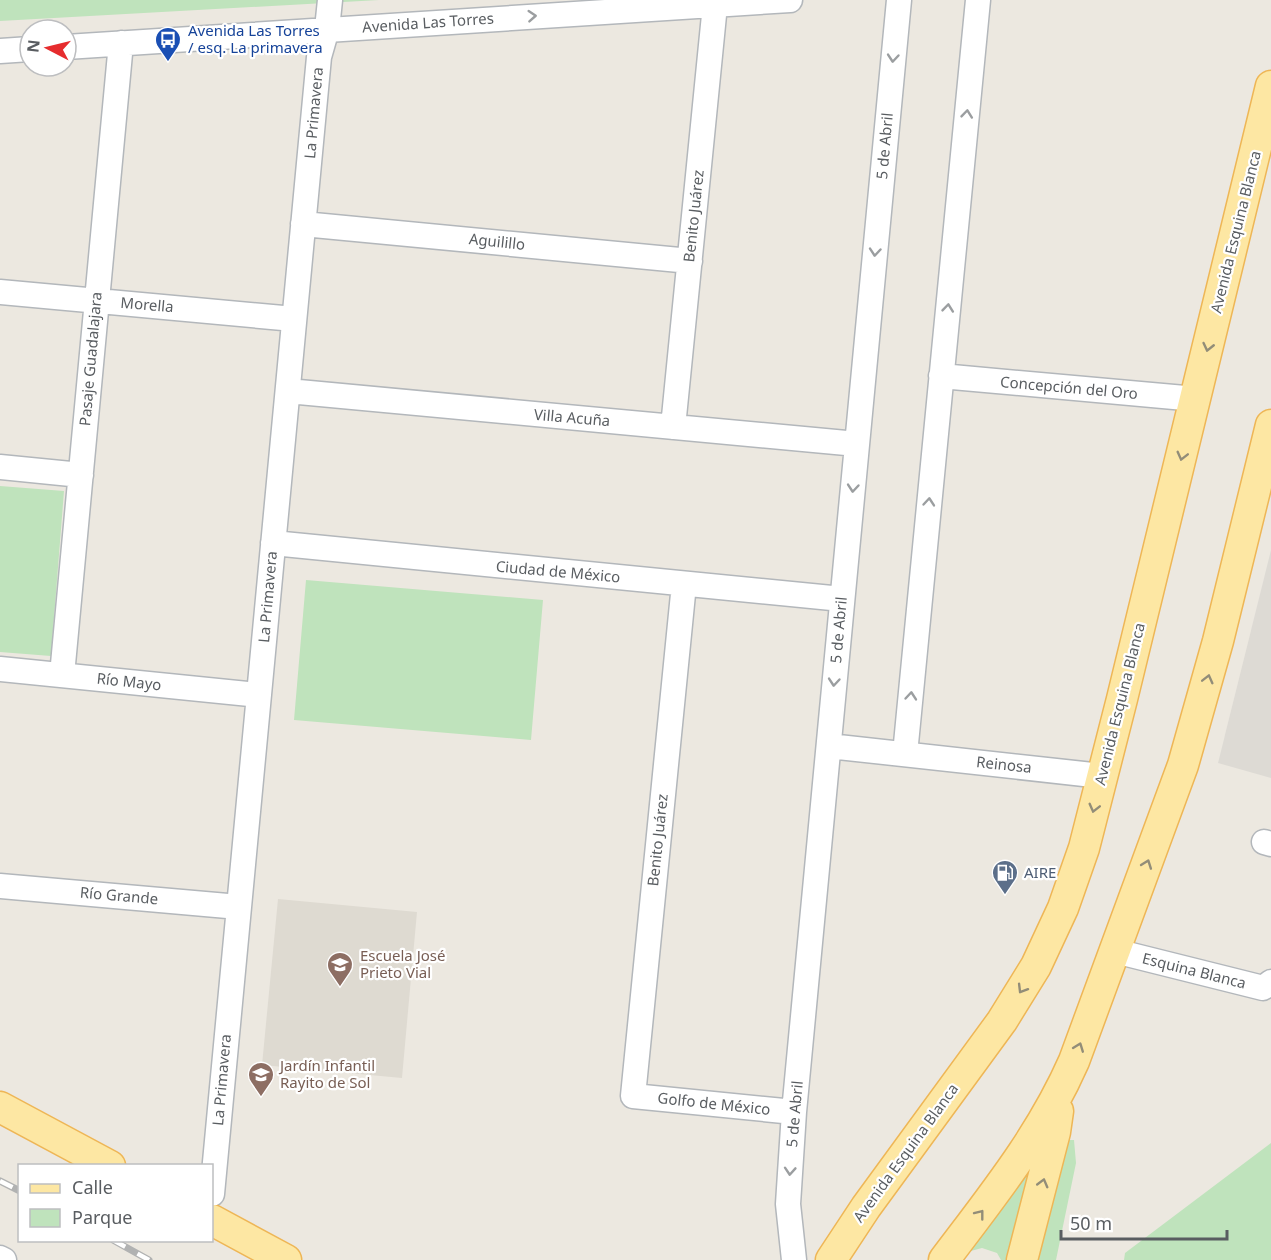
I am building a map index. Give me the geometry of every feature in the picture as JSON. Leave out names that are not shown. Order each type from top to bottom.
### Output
[{"type":"main road","name":"Avenida Esquina Blanca","points":[[831,1260],[866,1207],[1002,1021],[1036,966],[1063,908],[1074,878],[1102,776],[1271,86]]},
{"type":"main road","points":[[944,1260],[1019,1161],[1060,1091],[1115,951],[1180,776],[1200,709],[1271,425]]},
{"type":"main road","points":[[1022,1260],[1055,1132],[1060,1091]]},
{"type":"main road","points":[[0,1107],[106,1164]]},
{"type":"main road","points":[[213,1221],[286,1260]]},
{"type":"street","name":"La Primavera","points":[[213,1183],[319,57],[327,29],[330,0]]},
{"type":"street","name":"Avenida Las Torres","points":[[78,45],[790,0]]},
{"type":"street","name":"5 de Abril","points":[[794,1260],[788,1204],[794,1112],[899,0]]},
{"type":"street","points":[[905,754],[978,0]]},
{"type":"street","name":"Benito Juárez","points":[[674,427],[715,5]]},
{"type":"street","name":"Pasaje Guadalajara","points":[[62,675],[121,43]]},
{"type":"street","points":[[0,51],[18,50]]},
{"type":"street","name":"Aguilillo","points":[[303,224],[690,261]]},
{"type":"street","name":"Morella","points":[[0,292],[294,318]]},
{"type":"street","name":"Concepción del Oro","points":[[941,376],[1196,399]]},
{"type":"street","name":"Villa Acuña","points":[[288,391],[857,444]]},
{"type":"street","points":[[0,467],[81,475]]},
{"type":"street","name":"Ciudad de México","points":[[273,543],[842,599]]},
{"type":"street","name":"Benito Juárez","points":[[633,1096],[684,584]]},
{"type":"street","name":"Río Mayo","points":[[0,669],[259,695]]},
{"type":"street","name":"Reinosa","points":[[828,746],[1102,776]]},
{"type":"street","name":"Río Grande","points":[[0,886],[239,907]]},
{"type":"street","name":"Esquina Blanca","points":[[1115,951],[1263,988],[1271,982]]},
{"type":"street","name":"Golfo de México","points":[[633,1096],[794,1112]]},
{"type":"shaded area","points":[[1271,550],[1271,778],[1218,763]]},
{"type":"shaded area","name":"Escuela José Prieto Vial","points":[[278,899],[417,912],[402,1078],[262,1065]]},
{"type":"green space","points":[[0,0],[379,0],[18,18],[18,20],[0,21]]},
{"type":"green space","points":[[0,486],[64,491],[51,656],[0,652]]},
{"type":"green space","points":[[306,580],[543,600],[531,740],[294,720]]},
{"type":"green space","points":[[1057,1140],[1074,1140],[1076,1163],[1056,1260],[1030,1260]]},
{"type":"green space","points":[[1271,1143],[1271,1260],[1124,1260],[1125,1253]]},
{"type":"green space","points":[[1024,1174],[1031,1179],[1009,1260],[1001,1260],[997,1253],[982,1248],[967,1252]]},
{"type":"railway","points":[[0,1181],[18,1190]]},
{"type":"railway","points":[[117,1242],[149,1260]]},
{"type":"place","name":"Avenida Las Torres / esq. La primavera","points":[[168,63]]},
{"type":"place","name":"AIRE","points":[[1005,896]]},
{"type":"place","name":"Escuela José Prieto Vial","points":[[340,988]]},
{"type":"place","name":"Jardín Infantil Rayito de Sol","points":[[261,1098]]}]
